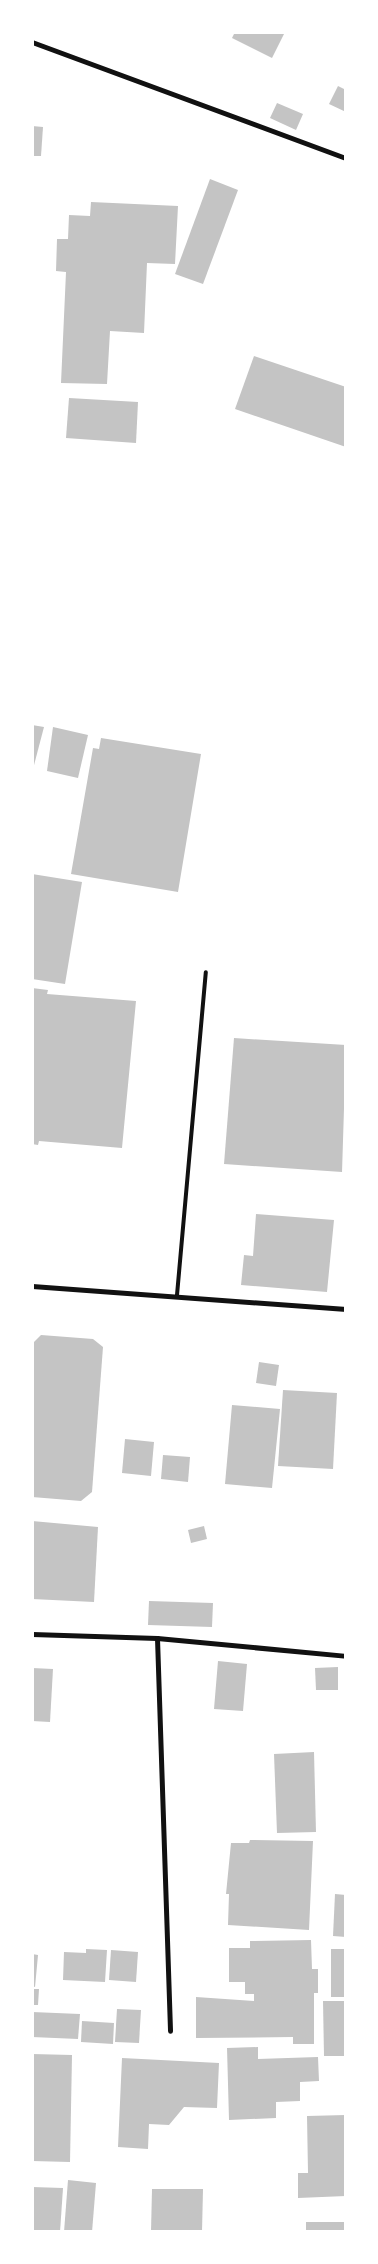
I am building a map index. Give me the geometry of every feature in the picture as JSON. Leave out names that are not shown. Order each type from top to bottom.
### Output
[{"type":"street","points":[[32,42],[346,158]]},
{"type":"street","points":[[32,1286],[177,1295],[346,1309]]},
{"type":"street","points":[[32,1634],[156,1638],[346,1656]]},
{"type":"street","points":[[156,1638],[170,2030]]},
{"type":"lane","points":[[177,1295],[206,972]]},
{"type":"lane","points":[[32,1758],[32,1845]]},
{"type":"building","points":[[235,32],[285,32],[272,58],[232,38]]},
{"type":"building","points":[[338,86],[346,90],[346,112],[329,104]]},
{"type":"building","points":[[277,103],[303,114],[296,130],[270,118]]},
{"type":"building","points":[[32,126],[43,127],[41,156],[32,156]]},
{"type":"building","points":[[210,179],[238,190],[203,284],[175,274]]},
{"type":"building","points":[[91,202],[178,206],[175,264],[147,263],[144,333],[110,331],[107,384],[61,383],[66,272],[56,271],[57,239],[68,239],[69,215],[90,216]]},
{"type":"building","points":[[254,356],[346,387],[346,447],[235,409]]},
{"type":"building","points":[[69,398],[138,402],[136,443],[66,438]]},
{"type":"building","points":[[32,725],[44,727],[33,769],[32,769]]},
{"type":"building","points":[[53,727],[88,735],[78,778],[47,771]]},
{"type":"building","points":[[101,738],[201,754],[178,892],[71,874],[93,748],[99,749]]},
{"type":"building","points":[[32,874],[82,882],[65,984],[32,979]]},
{"type":"building","points":[[32,988],[48,990],[47,994],[136,1001],[122,1148],[39,1141],[38,1145],[32,1144]]},
{"type":"building","points":[[234,1038],[346,1045],[342,1172],[224,1164]]},
{"type":"building","points":[[256,1214],[334,1220],[327,1292],[241,1285],[244,1255],[253,1256]]},
{"type":"building","points":[[41,1335],[93,1339],[103,1347],[92,1492],[81,1501],[32,1497],[32,1344]]},
{"type":"building","points":[[259,1362],[279,1365],[276,1386],[256,1383]]},
{"type":"building","points":[[283,1390],[337,1393],[333,1469],[278,1466]]},
{"type":"building","points":[[232,1405],[280,1409],[272,1488],[225,1484]]},
{"type":"building","points":[[125,1439],[154,1442],[151,1476],[122,1473]]},
{"type":"building","points":[[163,1455],[190,1457],[188,1482],[161,1479]]},
{"type":"building","points":[[32,1521],[98,1527],[94,1602],[32,1599]]},
{"type":"building","points":[[204,1526],[207,1539],[191,1543],[188,1530]]},
{"type":"building","points":[[149,1601],[213,1603],[212,1627],[148,1625]]},
{"type":"building","points":[[218,1661],[247,1664],[243,1711],[214,1709]]},
{"type":"building","points":[[338,1667],[338,1690],[316,1690],[315,1668]]},
{"type":"building","points":[[32,1668],[53,1669],[50,1722],[32,1721]]},
{"type":"building","points":[[314,1752],[316,1832],[277,1833],[274,1754]]},
{"type":"building","points":[[250,1840],[313,1841],[309,1930],[228,1925],[229,1894],[226,1894],[231,1843],[249,1843]]},
{"type":"building","points":[[335,1894],[346,1895],[346,1937],[333,1936]]},
{"type":"building","points":[[311,1940],[312,1969],[318,1969],[318,1993],[314,1993],[314,2044],[293,2044],[293,2037],[196,2038],[196,1997],[254,2001],[254,1994],[245,1994],[245,1982],[229,1982],[229,1948],[250,1948],[250,1941]]},
{"type":"building","points":[[86,1949],[107,1950],[105,1982],[63,1980],[64,1952],[86,1953]]},
{"type":"building","points":[[331,1949],[346,1949],[346,1997],[331,1997]]},
{"type":"building","points":[[111,1950],[138,1952],[136,1982],[109,1980]]},
{"type":"building","points":[[32,1954],[38,1955],[35,1987],[32,1986]]},
{"type":"building","points":[[32,1989],[39,1989],[38,2005],[32,2005]]},
{"type":"building","points":[[323,2001],[346,2001],[346,2056],[324,2056]]},
{"type":"building","points":[[117,2009],[141,2010],[139,2043],[115,2042]]},
{"type":"building","points":[[32,2012],[80,2014],[78,2039],[32,2037]]},
{"type":"building","points":[[82,2021],[114,2023],[113,2044],[81,2042]]},
{"type":"building","points":[[258,2047],[258,2059],[318,2057],[319,2081],[300,2082],[300,2101],[276,2102],[276,2118],[229,2120],[227,2048]]},
{"type":"building","points":[[32,2054],[72,2055],[70,2162],[32,2161]]},
{"type":"building","points":[[122,2058],[219,2063],[217,2108],[184,2107],[169,2125],[149,2124],[148,2149],[118,2147]]},
{"type":"building","points":[[346,2115],[346,2196],[298,2198],[298,2173],[308,2173],[307,2116]]},
{"type":"building","points":[[68,2180],[96,2183],[92,2232],[64,2232]]},
{"type":"building","points":[[32,2187],[63,2188],[60,2232],[32,2232]]},
{"type":"building","points":[[152,2189],[203,2189],[202,2232],[151,2232]]},
{"type":"building","points":[[306,2222],[346,2222],[346,2232],[306,2232]]}]
